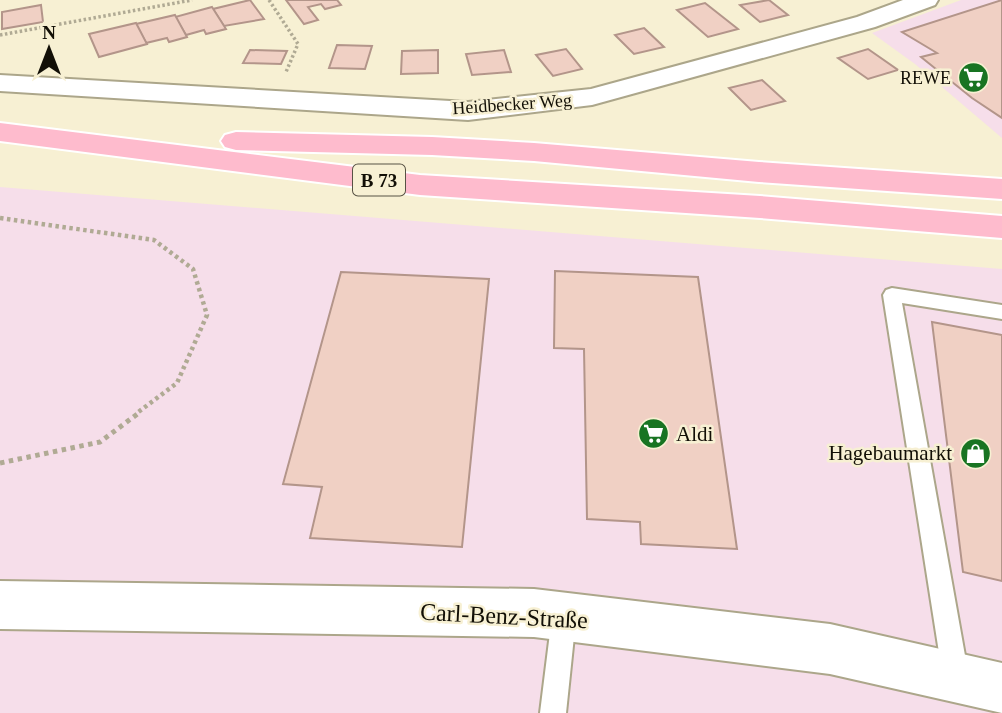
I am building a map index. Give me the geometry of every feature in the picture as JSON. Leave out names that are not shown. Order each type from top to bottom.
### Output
[{"type":"main road","name":"B 73","points":[[0,131],[445,147],[1002,189]]},
{"type":"main road","name":"B 73","points":[[0,131],[200,159],[420,185],[760,207],[1002,227]]},
{"type":"street","name":"Heidbecker Weg","points":[[0,83],[468,111],[592,97],[866,22],[926,0]]},
{"type":"street","name":"Carl-Benz-Straße","points":[[0,605],[534,613],[830,649],[1002,689]]},
{"type":"lane","points":[[956,678],[892,295],[1002,312]]},
{"type":"lane","points":[[553,713],[564,617]]},
{"type":"path","points":[[0,35],[192,0]]},
{"type":"path","points":[[269,0],[298,44],[274,99]]},
{"type":"path","points":[[0,218],[154,240],[193,269],[207,315],[177,383],[100,442],[0,463]]},
{"type":"shaded area","name":"REWE","points":[[961,0],[1002,0],[1002,138],[915,64],[872,33]]},
{"type":"shaded area","points":[[0,187],[1002,269],[1002,713],[0,713]]},
{"type":"building","points":[[250,0],[264,19],[224,26],[213,9]]},
{"type":"building","points":[[286,0],[337,0],[341,5],[325,9],[321,4],[308,7],[318,20],[304,24]]},
{"type":"building","points":[[769,0],[788,15],[760,22],[740,5]]},
{"type":"building","name":"REWE","points":[[1002,0],[1002,118],[921,57],[937,53],[902,32]]},
{"type":"building","points":[[705,3],[738,29],[708,37],[677,10]]},
{"type":"building","points":[[41,5],[43,22],[2,29],[2,12]]},
{"type":"building","points":[[212,7],[226,29],[206,34],[204,30],[186,35],[175,17]]},
{"type":"building","points":[[175,15],[187,37],[169,42],[167,38],[146,43],[136,24]]},
{"type":"building","points":[[136,23],[147,44],[99,57],[89,34]]},
{"type":"building","points":[[644,28],[664,47],[634,54],[615,35]]},
{"type":"building","points":[[337,45],[372,46],[365,69],[329,68]]},
{"type":"building","points":[[566,49],[582,69],[553,76],[536,55]]},
{"type":"building","points":[[868,49],[898,70],[868,79],[838,58]]},
{"type":"building","points":[[250,50],[287,51],[281,64],[243,63]]},
{"type":"building","points":[[438,50],[438,73],[401,74],[402,51]]},
{"type":"building","points":[[504,50],[511,72],[472,75],[466,54]]},
{"type":"building","points":[[762,80],[785,101],[751,110],[729,88]]},
{"type":"building","name":"Aldi","points":[[555,271],[698,277],[737,549],[641,544],[640,522],[587,519],[584,349],[554,348]]},
{"type":"building","points":[[341,272],[489,279],[462,547],[310,538],[322,487],[283,484]]},
{"type":"building","name":"Hagebaumarkt","points":[[932,322],[1002,335],[1002,581],[963,572]]},
{"type":"place","name":"REWE","points":[[974,78]]},
{"type":"place","name":"Aldi","points":[[653,434]]},
{"type":"place","name":"Hagebaumarkt","points":[[975,453]]}]
